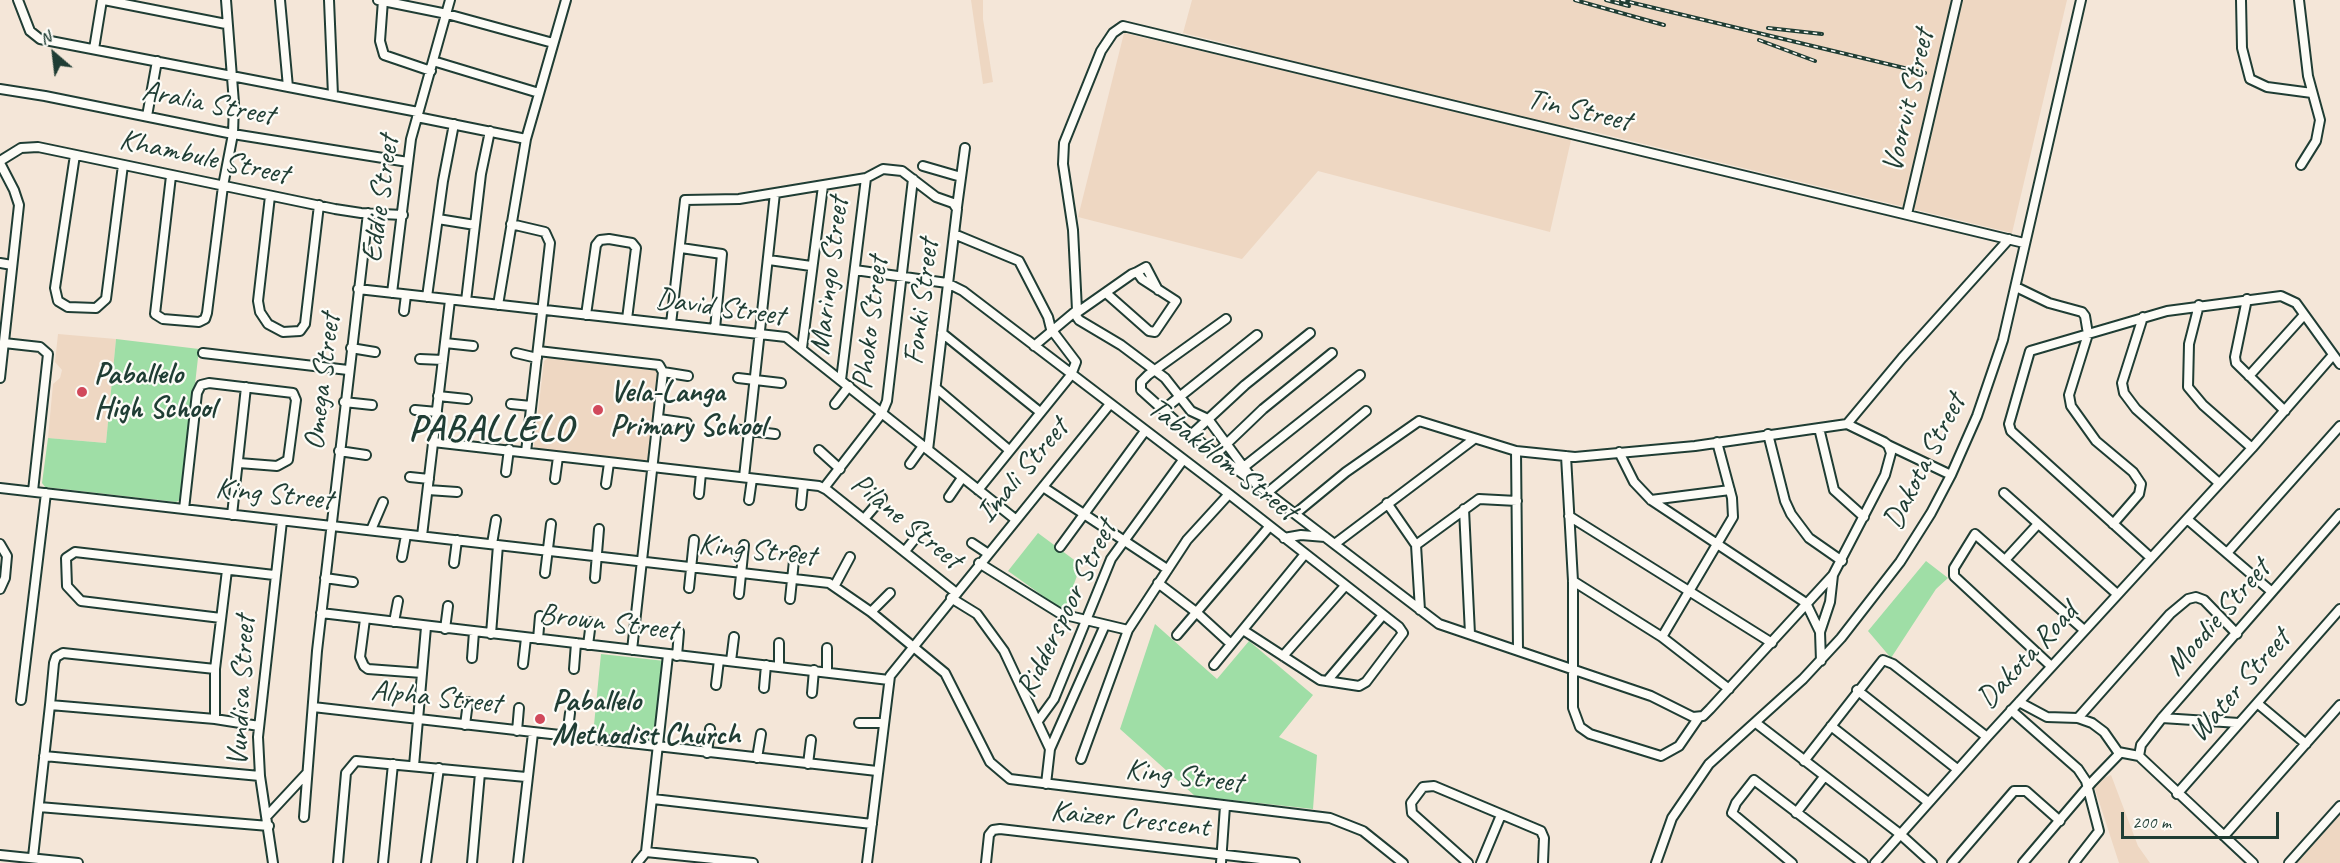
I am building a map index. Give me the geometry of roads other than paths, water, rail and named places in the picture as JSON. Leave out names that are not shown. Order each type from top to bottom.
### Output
[{"type":"street","points":[[18,0],[28,27],[36,38],[333,95],[526,139]]},
{"type":"street","points":[[94,49],[103,0],[147,4],[226,24]]},
{"type":"street","points":[[171,176],[156,316],[163,319],[199,322],[206,317],[223,186],[233,134],[234,103],[230,76],[226,0]]},
{"type":"street","points":[[280,0],[288,87]]},
{"type":"street","points":[[329,0],[333,95]]},
{"type":"street","points":[[430,72],[384,55],[380,41],[381,0],[447,14],[553,43]]},
{"type":"street","name":"Eddie Street","points":[[392,293],[408,162],[417,114],[450,0]]},
{"type":"street","points":[[498,305],[526,139],[566,0]]},
{"type":"street","name":"Vooruit Street","points":[[1907,214],[1957,0]]},
{"type":"street","name":"Dakota Street","points":[[1656,863],[1672,818],[1695,782],[1717,755],[1756,723],[1821,661],[1900,562],[1931,513],[1951,475],[1986,393],[2016,287],[2024,243],[2081,0]]},
{"type":"street","points":[[2241,0],[2242,48],[2250,79],[2267,87],[2312,93]]},
{"type":"street","points":[[2300,0],[2312,93],[2319,112],[2320,128],[2316,141],[2301,165]]},
{"type":"street","name":"Tin Street","points":[[1075,314],[1077,307],[1073,230],[1063,164],[1064,143],[1101,51],[1113,33],[1123,26],[2024,243]]},
{"type":"street","points":[[147,116],[157,61]]},
{"type":"street","points":[[433,61],[539,93]]},
{"type":"street","name":"Aralia Street","points":[[0,89],[233,134],[408,162]]},
{"type":"street","points":[[428,297],[454,124]]},
{"type":"street","points":[[466,301],[490,131]]},
{"type":"street","name":"Khambule Street","points":[[0,162],[6,152],[32,147],[319,205],[368,213],[403,215]]},
{"type":"street","points":[[957,207],[965,148]]},
{"type":"street","points":[[75,155],[56,288],[58,302],[68,307],[96,308],[106,299],[123,165]]},
{"type":"street","points":[[0,162],[18,201],[0,378]]},
{"type":"street","points":[[923,166],[961,177]]},
{"type":"street","name":"Fonki Street","points":[[681,248],[685,200],[739,199],[866,178],[879,170],[902,171],[957,207],[936,388],[925,448]]},
{"type":"street","name":"Maringo Street","points":[[841,380],[866,178]]},
{"type":"street","name":"Phoko Street","points":[[824,488],[882,412],[888,396],[901,276],[915,181]]},
{"type":"street","points":[[802,348],[823,186]]},
{"type":"street","points":[[749,500],[751,431],[775,193]]},
{"type":"street","points":[[270,196],[258,301],[268,324],[284,332],[300,331],[305,324],[319,205]]},
{"type":"street","name":"Omega Street","points":[[304,817],[321,613],[368,213]]},
{"type":"street","points":[[438,219],[475,225]]},
{"type":"street","points":[[512,224],[548,234],[551,247],[526,453]]},
{"type":"street","points":[[954,234],[1018,261],[1052,329],[1075,359],[1071,375],[978,490]]},
{"type":"street","points":[[586,315],[598,242],[609,239],[630,242],[635,246],[627,320]]},
{"type":"street","points":[[1847,424],[1902,358],[2009,239]]},
{"type":"street","points":[[671,324],[681,248],[722,254],[715,329]]},
{"type":"street","points":[[769,260],[811,266]]},
{"type":"street","points":[[0,263],[12,265]]},
{"type":"street","points":[[855,270],[947,283]]},
{"type":"street","points":[[1034,346],[1052,329],[1106,292],[1137,272],[1158,291],[1176,301],[1155,332],[1149,331],[1106,292]]},
{"type":"street","name":"Tabakblom Street","points":[[947,283],[963,291],[1229,494],[1403,633],[1361,686],[1327,681]]},
{"type":"street","points":[[2016,287],[2049,303],[2082,312],[2087,320],[2088,333],[2069,395],[2071,406],[2096,441],[2133,472],[2142,484],[2139,495],[2113,524]]},
{"type":"street","name":"David Street","points":[[358,289],[786,337],[1015,519]]},
{"type":"street","points":[[404,311],[405,295]]},
{"type":"street","points":[[2150,557],[2009,428],[2030,351],[2143,317],[2199,305],[2286,296],[2296,303],[2340,364]]},
{"type":"street","points":[[2247,299],[2235,357],[2236,363],[2285,411]]},
{"type":"street","points":[[422,536],[450,300]]},
{"type":"street","points":[[2199,305],[2189,344],[2188,387],[2203,405],[2252,448]]},
{"type":"street","points":[[1075,314],[1079,320],[1155,370],[1180,394],[1191,411],[1208,419],[1228,442],[1256,484]]},
{"type":"street","points":[[2249,376],[2304,315]]},
{"type":"street","points":[[2143,317],[2123,380],[2124,393],[2136,409],[2219,483]]},
{"type":"street","points":[[1226,319],[1141,382],[1141,390],[1191,435],[1336,543],[1439,624],[1651,696],[1687,715],[1699,717]]},
{"type":"street","points":[[942,333],[1040,412]]},
{"type":"street","points":[[1191,435],[1245,385],[1310,333]]},
{"type":"street","points":[[1163,410],[1180,394],[1257,335]]},
{"type":"street","points":[[4,343],[40,347],[48,354],[33,491]]},
{"type":"street","points":[[445,343],[472,346]]},
{"type":"street","points":[[351,348],[375,352]]},
{"type":"street","points":[[1216,453],[1263,409],[1332,352]]},
{"type":"street","points":[[203,353],[348,370]]},
{"type":"street","points":[[516,353],[659,365],[663,372],[632,650]]},
{"type":"street","name":"Dakota Road","points":[[1875,863],[2011,710],[2252,448],[2333,355]]},
{"type":"street","points":[[420,359],[443,360]]},
{"type":"street","points":[[663,372],[688,376]]},
{"type":"street","points":[[1245,466],[1360,375]]},
{"type":"street","points":[[738,378],[781,383]]},
{"type":"street","points":[[184,509],[199,388],[206,383],[289,391],[295,396],[288,460],[278,466],[239,463]]},
{"type":"street","points":[[835,404],[849,386]]},
{"type":"street","points":[[232,515],[246,387]]},
{"type":"street","points":[[936,388],[1009,450]]},
{"type":"street","points":[[438,396],[468,399]]},
{"type":"street","points":[[344,402],[372,405]]},
{"type":"street","points":[[511,404],[531,406]]},
{"type":"street","name":"Imali Street","points":[[867,863],[889,680],[979,562],[1043,488],[1110,404]]},
{"type":"street","points":[[415,410],[437,412]]},
{"type":"street","points":[[1267,493],[1366,411]]},
{"type":"street","points":[[659,418],[687,423]]},
{"type":"street","points":[[1295,514],[1339,477],[1415,423],[1428,422],[1516,451],[1566,456],[1717,442],[1847,424],[1951,475]]},
{"type":"street","points":[[2227,553],[2340,426]]},
{"type":"street","points":[[1819,428],[1834,490],[1864,517]]},
{"type":"street","points":[[733,429],[775,434]]},
{"type":"street","points":[[1060,547],[1145,431]]},
{"type":"street","points":[[1768,434],[1785,501],[1791,514],[1809,538],[1842,561]]},
{"type":"street","points":[[1336,543],[1474,439]]},
{"type":"street","name":"Pilane Street","points":[[433,442],[509,449],[558,457],[824,488],[905,551],[988,628],[1004,651],[1050,749]]},
{"type":"street","points":[[1662,637],[1734,513],[1717,442]]},
{"type":"street","points":[[1566,456],[1573,581],[1572,668],[1576,718],[1580,727],[1590,734],[1661,756],[1679,746],[1699,717],[1703,716],[1729,689],[1833,575],[1890,463],[1888,445]]},
{"type":"street","points":[[910,464],[925,448]]},
{"type":"street","points":[[506,472],[509,449]]},
{"type":"street","points":[[819,450],[840,469]]},
{"type":"street","points":[[339,451],[366,455]]},
{"type":"street","points":[[1516,451],[1518,650]]},
{"type":"street","points":[[1619,452],[1634,482],[1651,500],[1683,524],[1718,544],[1806,603],[1820,632]]},
{"type":"street","points":[[555,479],[558,457]]},
{"type":"street","name":"Ridderspoor Street","points":[[1038,721],[1054,699],[1103,576],[1123,541],[1183,460]]},
{"type":"street","points":[[606,484],[609,463]]},
{"type":"street","points":[[699,494],[701,473]]},
{"type":"street","points":[[410,477],[429,478]]},
{"type":"street","points":[[949,497],[962,478]]},
{"type":"street","points":[[801,505],[803,485]]},
{"type":"street","name":"King Street","points":[[0,488],[835,585],[871,612],[949,678],[996,770],[1010,779],[1336,820],[1369,835],[1403,863]]},
{"type":"street","points":[[1043,488],[1167,569]]},
{"type":"street","points":[[428,490],[457,492]]},
{"type":"street","points":[[1651,500],[1730,490]]},
{"type":"street","points":[[21,700],[46,493]]},
{"type":"street","points":[[2004,493],[2117,594]]},
{"type":"street","points":[[1081,759],[1128,630],[1187,540],[1229,494]]},
{"type":"street","points":[[864,519],[882,498]]},
{"type":"street","points":[[1416,545],[1464,508],[1483,498],[1517,501]]},
{"type":"street","points":[[371,530],[383,502]]},
{"type":"street","points":[[1387,503],[1416,545],[1420,610]]},
{"type":"street","points":[[1464,508],[1470,634]]},
{"type":"street","name":"Moodie Street","points":[[2139,756],[2141,745],[2162,718],[2340,514]]},
{"type":"street","points":[[1569,516],[1772,643]]},
{"type":"street","points":[[2187,519],[2272,592]]},
{"type":"street","points":[[491,634],[496,520]]},
{"type":"street","name":"Vundisa Street","points":[[273,863],[260,776],[259,726],[274,575],[282,521]]},
{"type":"street","points":[[545,573],[551,524]]},
{"type":"street","points":[[2005,560],[2038,524]]},
{"type":"street","points":[[1178,635],[1269,527]]},
{"type":"street","points":[[595,578],[599,528]]},
{"type":"street","points":[[905,551],[922,530]]},
{"type":"street","points":[[2051,666],[1954,576],[1954,568],[1975,534],[2084,630]]},
{"type":"street","points":[[402,557],[405,535]]},
{"type":"street","points":[[1284,538],[1301,535],[1327,537]]},
{"type":"street","points":[[454,563],[457,540]]},
{"type":"street","points":[[689,588],[694,540]]},
{"type":"street","points":[[972,543],[987,553]]},
{"type":"street","points":[[0,544],[7,556],[5,578],[0,589]]},
{"type":"street","points":[[739,594],[744,545]]},
{"type":"street","points":[[790,599],[795,551]]},
{"type":"street","points":[[220,618],[81,601],[67,586],[65,564],[68,555],[75,552],[274,575]]},
{"type":"street","points":[[1214,664],[1305,554]]},
{"type":"street","points":[[835,585],[850,557]]},
{"type":"street","points":[[979,562],[1055,611],[1084,621],[1128,630]]},
{"type":"street","points":[[215,719],[215,669],[227,570]]},
{"type":"street","points":[[1821,661],[1820,632],[1830,602],[1833,575]]},
{"type":"street","points":[[325,578],[353,582]]},
{"type":"street","points":[[1573,581],[1662,637],[1729,689]]},
{"type":"street","points":[[1158,583],[1196,612],[1231,644]]},
{"type":"street","points":[[1283,656],[1345,586]]},
{"type":"street","points":[[871,612],[890,593]]},
{"type":"street","points":[[2078,718],[2170,614],[2186,600],[2196,597],[2204,600],[2237,634]]},
{"type":"street","points":[[394,622],[398,601]]},
{"type":"street","points":[[445,629],[448,606]]},
{"type":"street","name":"Water Street","points":[[2177,794],[2340,609]]},
{"type":"street","name":"Brown Street","points":[[321,613],[889,680]]},
{"type":"street","points":[[1243,630],[1315,677],[1327,681],[1383,615]]},
{"type":"street","points":[[538,639],[540,616]]},
{"type":"street","points":[[365,619],[360,657],[364,666],[368,669],[422,673]]},
{"type":"street","points":[[588,645],[591,622]]},
{"type":"street","points":[[1046,784],[1050,749],[1105,625]]},
{"type":"street","points":[[414,766],[426,627]]},
{"type":"street","points":[[472,658],[474,632]]},
{"type":"street","points":[[638,863],[646,852],[659,747],[673,655],[679,632]]},
{"type":"street","points":[[731,661],[734,637]]},
{"type":"street","points":[[523,664],[526,638]]},
{"type":"street","points":[[573,669],[576,643]]},
{"type":"street","points":[[779,643],[779,666]]},
{"type":"street","points":[[827,648],[827,671]]},
{"type":"street","points":[[33,857],[56,657],[63,653],[215,669]]},
{"type":"street","points":[[716,685],[719,660]]},
{"type":"street","points":[[1804,760],[1879,662],[1887,661],[1987,737]]},
{"type":"street","points":[[764,688],[766,665]]},
{"type":"street","points":[[812,693],[814,670]]},
{"type":"street","points":[[1857,690],[1958,769]]},
{"type":"street","points":[[465,725],[468,702]]},
{"type":"street","points":[[2019,702],[2047,717],[2078,718],[2092,723],[2104,732],[2120,753],[2139,756],[2253,863]]},
{"type":"street","points":[[2257,703],[2306,744]]},
{"type":"street","points":[[50,705],[215,719],[259,726]]},
{"type":"street","points":[[2224,836],[2340,705]]},
{"type":"street","name":"Alpha Street","points":[[313,707],[877,771]]},
{"type":"street","points":[[517,730],[519,708]]},
{"type":"street","points":[[2011,710],[2078,769],[2086,781],[2086,789],[2097,818],[2099,831],[2074,863]]},
{"type":"street","points":[[567,736],[570,713]]},
{"type":"street","points":[[2162,718],[2239,723]]},
{"type":"street","points":[[859,723],[883,723]]},
{"type":"street","points":[[1756,723],[1900,834],[1932,863]]},
{"type":"street","points":[[1831,726],[1928,802]]},
{"type":"street","points":[[707,753],[710,729]]},
{"type":"street","points":[[518,863],[526,777],[533,733]]},
{"type":"street","points":[[757,758],[761,734]]},
{"type":"street","points":[[808,764],[811,740]]},
{"type":"street","points":[[2023,863],[2120,753]]},
{"type":"street","points":[[44,756],[260,776]]},
{"type":"street","points":[[338,863],[346,773],[353,763],[360,760],[526,777]]},
{"type":"street","points":[[383,863],[393,764]]},
{"type":"street","points":[[426,863],[439,768]]},
{"type":"street","points":[[267,816],[307,773]]},
{"type":"street","points":[[472,863],[480,773]]},
{"type":"street","points":[[1796,813],[1824,777]]},
{"type":"street","points":[[1792,863],[1735,817],[1733,809],[1754,780],[1863,863]]},
{"type":"street","points":[[1468,863],[1412,813],[1411,803],[1418,792],[1426,786],[1434,786],[1539,831],[1544,838],[1543,863]]},
{"type":"street","points":[[1952,863],[2014,792],[2026,790],[2060,821]]},
{"type":"street","points":[[653,800],[872,824]]},
{"type":"street","points":[[1222,859],[1225,806]]},
{"type":"street","points":[[2289,863],[2340,806]]},
{"type":"street","points":[[39,807],[269,826]]},
{"type":"street","points":[[1481,863],[1501,815]]},
{"type":"street","name":"Kaizer Crescent","points":[[986,863],[990,833],[1000,829],[1222,859],[1295,863]]},
{"type":"street","points":[[646,852],[753,863]]},
{"type":"street","points":[[0,855],[78,863]]},
{"type":"railway","points":[[1575,0],[1664,25]]},
{"type":"railway","points":[[1606,0],[1629,6]]},
{"type":"railway","points":[[1621,0],[1925,73]]},
{"type":"railway","points":[[1768,28],[1822,34]]},
{"type":"railway","points":[[1759,40],[1815,61]]},
{"type":"place","name":"Paballelo High School","points":[[82,392]]},
{"type":"place","name":"Vela-Langa Primary School","points":[[598,410]]},
{"type":"place","name":"Paballelo Methodist Church","points":[[540,719]]},
{"type":"district","name":"PABALLELO","points":[[491,431]]}]
